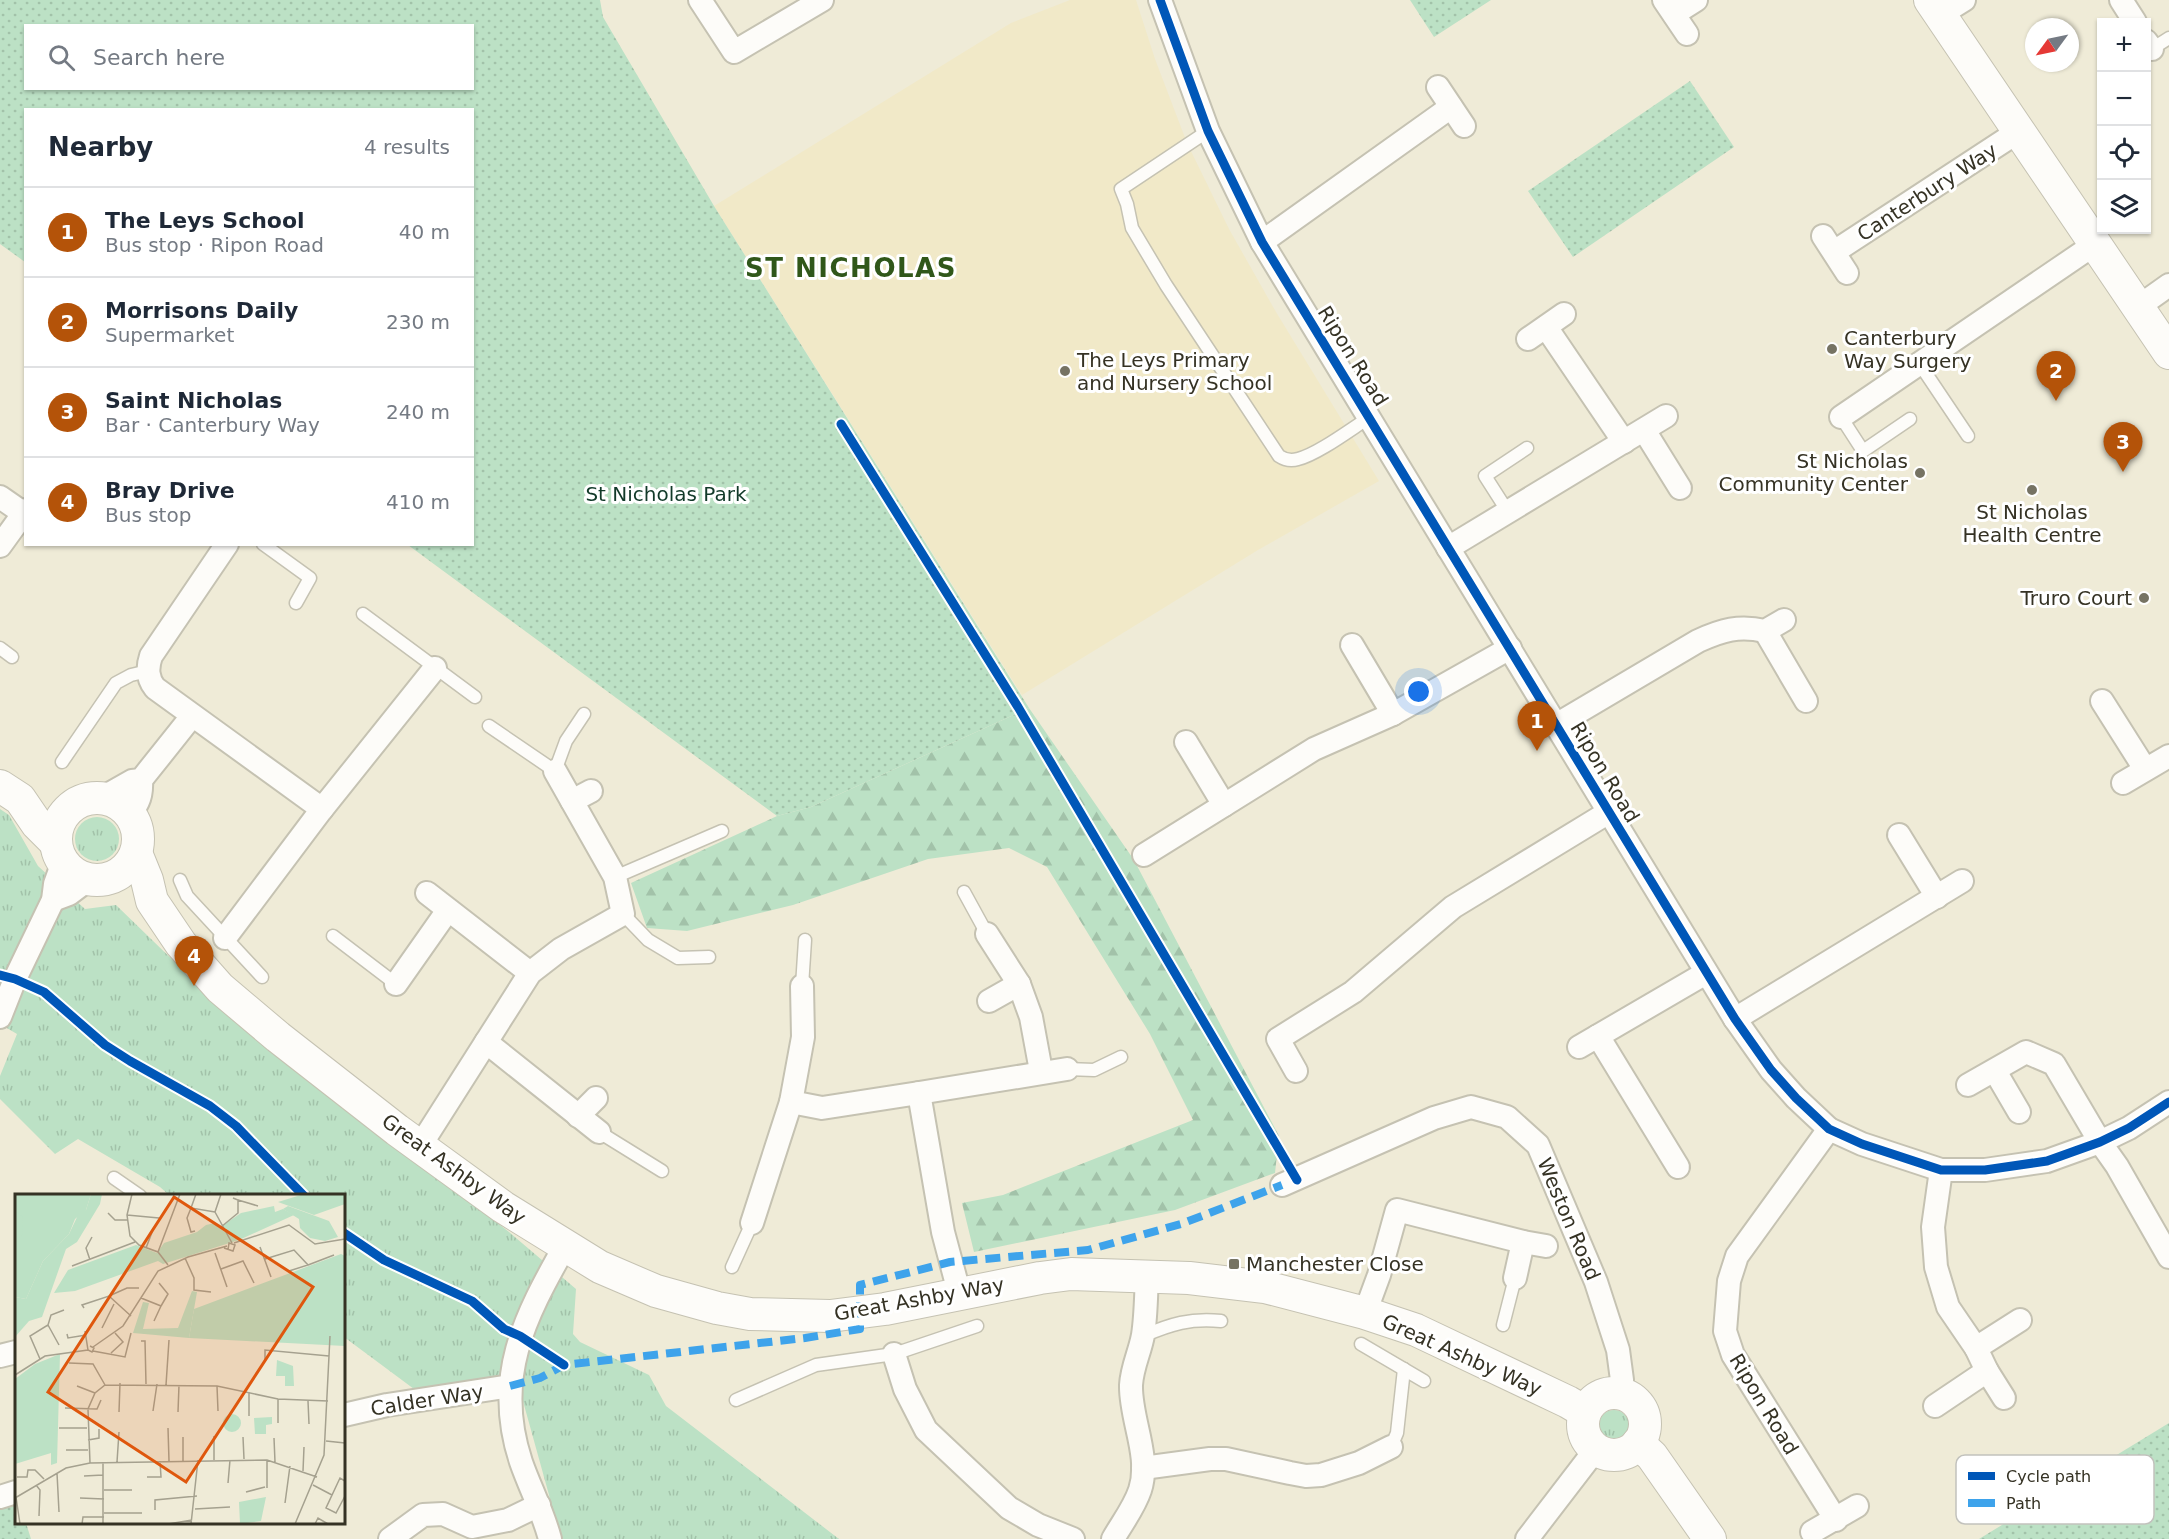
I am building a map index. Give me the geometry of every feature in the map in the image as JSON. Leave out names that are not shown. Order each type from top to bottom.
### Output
[{"type":"street","points":[[700,0],[734,52],[822,0]]},
{"type":"street","name":"Ripon Road","points":[[1160,0],[1208,131],[1262,242],[1706,973],[1771,1070],[1796,1098],[1829,1129],[1862,1144],[1941,1170],[1985,1170],[2047,1161],[2100,1142],[2129,1128],[2169,1102]]},
{"type":"street","points":[[1687,34],[1669,7],[1696,0]]},
{"type":"street","points":[[2121,0],[2132,18]]},
{"type":"street","name":"Canterbury Way","points":[[1944,5],[2019,131],[2169,353]]},
{"type":"street","points":[[1438,87],[1464,126]]},
{"type":"street","points":[[1262,242],[1451,107]]},
{"type":"street","name":"Canterbury Way","points":[[1847,273],[1828,244],[2019,131]]},
{"type":"street","points":[[1841,417],[2095,244]]},
{"type":"street","points":[[2138,307],[2169,285]]},
{"type":"street","points":[[1546,327],[1624,442]]},
{"type":"street","points":[[1448,548],[1666,416]]},
{"type":"street","points":[[1644,430],[1680,488]]},
{"type":"street","points":[[0,497],[24,512],[0,546]]},
{"type":"street","points":[[227,546],[151,656],[149,678],[155,688],[322,809]]},
{"type":"street","name":"Ripon Road","points":[[1556,725],[1698,641],[1720,631],[1775,626],[1806,701]]},
{"type":"street","points":[[1352,645],[1393,714]]},
{"type":"street","points":[[1144,855],[1314,749],[1393,714],[1510,648]]},
{"type":"street","points":[[225,938],[322,809],[435,668]]},
{"type":"street","points":[[2102,701],[2145,769]]},
{"type":"street","points":[[130,814],[137,805],[142,791],[141,780],[192,716]]},
{"type":"street","points":[[1186,742],[1224,805]]},
{"type":"street","points":[[2123,783],[2169,756]]},
{"type":"street","points":[[420,1146],[530,973],[561,949],[623,914],[615,877],[582,796],[555,771]]},
{"type":"street","points":[[0,1017],[15,979],[53,900],[59,853],[60,821],[66,812],[132,781],[141,780]]},
{"type":"street","points":[[10,792],[49,799],[117,804],[130,814],[138,833],[136,853],[124,870],[53,900]]},
{"type":"street","points":[[10,792],[37,824],[70,870],[102,878]]},
{"type":"street","name":"Ripon Road","points":[[1296,1071],[1278,1039],[1353,993],[1453,907],[1608,812]]},
{"type":"street","points":[[1899,835],[1937,897]]},
{"type":"street","name":"Great Ashby Way","points":[[136,853],[147,880],[152,901],[180,944],[220,988],[278,1037],[503,1207],[611,1272],[656,1291],[717,1308],[750,1314],[800,1317],[830,1316],[885,1309],[959,1293],[1071,1274],[1147,1275],[1265,1287],[1365,1313],[1416,1330],[1586,1412]]},
{"type":"street","name":"Great Ashby Way","points":[[102,878],[152,901]]},
{"type":"street","points":[[1735,1019],[1962,881]]},
{"type":"street","points":[[427,893],[530,973]]},
{"type":"street","points":[[396,984],[448,910]]},
{"type":"street","points":[[987,934],[1020,984],[1031,1017],[1041,1071]]},
{"type":"street","points":[[1678,1167],[1639,1084],[1588,1041],[1706,973]]},
{"type":"street","points":[[989,1000],[1020,984]]},
{"type":"street","points":[[752,1223],[790,1102],[803,1037],[802,986]]},
{"type":"street","points":[[486,1042],[599,1132]]},
{"type":"street","points":[[1968,1085],[2026,1052],[2054,1064],[2169,1257]]},
{"type":"street","points":[[790,1102],[822,1108],[1041,1071],[1067,1069]]},
{"type":"street","points":[[1995,1071],[2019,1112]]},
{"type":"street","points":[[919,1093],[943,1232],[959,1293]]},
{"type":"street","points":[[578,1116],[596,1098]]},
{"type":"street","name":"Weston Road","points":[[1282,1185],[1434,1118],[1471,1107],[1507,1116],[1538,1145],[1596,1282],[1618,1350],[1622,1394]]},
{"type":"street","name":"Ripon Road","points":[[1829,1129],[1737,1256],[1729,1281],[1725,1331],[1732,1355],[1836,1520]]},
{"type":"street","points":[[1941,1170],[1933,1227],[1936,1267],[1948,1307],[1976,1348],[2004,1398]]},
{"type":"street","points":[[1365,1313],[1379,1275],[1397,1210],[1546,1246]]},
{"type":"street","points":[[1515,1278],[1523,1242]]},
{"type":"street","points":[[550,1539],[539,1505],[521,1463],[515,1440],[510,1386],[523,1329],[547,1277],[565,1246]]},
{"type":"street","points":[[1113,1539],[1136,1502],[1141,1488],[1143,1467],[1131,1398],[1131,1384],[1132,1372],[1143,1336],[1147,1275]]},
{"type":"street","points":[[1976,1348],[2020,1320]]},
{"type":"street","points":[[0,1356],[15,1352]]},
{"type":"street","points":[[894,1354],[904,1389],[926,1430],[1009,1508],[1038,1525],[1073,1539]]},
{"type":"street","points":[[1935,1406],[1987,1371]]},
{"type":"street","name":"Calder Way","points":[[345,1414],[387,1404],[510,1386]]},
{"type":"street","points":[[1622,1394],[1631,1398],[1643,1414],[1645,1424],[1643,1434],[1631,1449],[1613,1455],[1596,1449],[1584,1432],[1583,1422],[1586,1412],[1594,1400],[1600,1396],[1622,1394]]},
{"type":"street","points":[[1638,1443],[1652,1456],[1710,1539]]},
{"type":"street","points":[[1143,1467],[1226,1459],[1306,1476],[1322,1475],[1359,1463],[1391,1447]]},
{"type":"street","points":[[1530,1538],[1596,1449]]},
{"type":"street","points":[[0,1497],[15,1492]]},
{"type":"street","points":[[390,1539],[423,1515],[444,1514],[472,1527],[508,1520],[539,1505]]},
{"type":"street","points":[[1812,1532],[1857,1506]]},
{"type":"lane","points":[[1208,131],[1121,189],[1132,228],[1166,285],[1279,456],[1286,460],[1310,454],[1370,417]]},
{"type":"lane","points":[[1919,363],[1968,436]]},
{"type":"lane","points":[[1841,417],[1863,451],[1910,419]]},
{"type":"lane","points":[[1508,512],[1485,476],[1527,448]]},
{"type":"lane","points":[[265,546],[310,578],[296,603]]},
{"type":"lane","points":[[363,614],[475,697]]},
{"type":"lane","points":[[0,648],[12,657]]},
{"type":"lane","points":[[62,762],[116,683],[131,675],[148,671]]},
{"type":"lane","points":[[489,726],[555,771],[566,741],[584,714]]},
{"type":"lane","points":[[615,877],[722,831]]},
{"type":"lane","points":[[180,879],[188,896],[262,977]]},
{"type":"lane","points":[[964,892],[987,934]]},
{"type":"lane","points":[[623,914],[648,940],[678,958],[709,957]]},
{"type":"lane","points":[[333,936],[396,984]]},
{"type":"lane","points":[[802,986],[805,940]]},
{"type":"lane","points":[[1067,1069],[1094,1070],[1122,1057]]},
{"type":"lane","points":[[599,1132],[662,1171]]},
{"type":"lane","points":[[114,1178],[137,1194]]},
{"type":"lane","points":[[732,1267],[752,1223]]},
{"type":"lane","points":[[1503,1325],[1515,1278]]},
{"type":"lane","points":[[1143,1336],[1186,1321],[1199,1319],[1221,1321]]},
{"type":"lane","points":[[736,1400],[816,1365],[894,1354],[977,1326]]},
{"type":"lane","points":[[1361,1344],[1424,1381]]},
{"type":"lane","points":[[1391,1447],[1397,1433],[1404,1370]]},
{"type":"shaded area","name":"The Leys Primary and Nursery School","points":[[1070,0],[1136,0],[1155,59],[1187,143],[1229,229],[1276,312],[1379,481],[1258,550],[1022,695],[714,206],[1011,23]]},
{"type":"green space","name":"St Nicholas Park","points":[[0,0],[600,0],[603,17],[714,206],[1029,708],[811,807],[777,816],[409,546],[474,546],[474,108],[24,108],[24,261],[0,244]]},
{"type":"green space","points":[[1410,0],[1491,0],[1434,37]]},
{"type":"green space","points":[[1690,81],[1734,147],[1573,257],[1528,191]]},
{"type":"green space","points":[[1029,708],[1134,860],[1279,1136],[1275,1173],[1175,1210],[974,1252],[962,1203],[1003,1195],[1193,1120],[1150,1034],[1047,867],[1009,848],[928,859],[793,905],[687,931],[647,928],[631,883],[777,816],[811,807]]},
{"type":"green space","points":[[0,809],[9,815],[38,866],[85,909],[116,905],[218,1004],[509,1232],[576,1289],[573,1334],[580,1342],[649,1375],[666,1406],[839,1539],[558,1539],[549,1495],[521,1394],[478,1400],[414,1389],[345,1338],[345,1194],[168,1194],[160,1187],[78,1139],[55,1154],[0,1099],[0,1076],[17,1034],[0,1024]]},
{"type":"green space","points":[[97,817],[112,824],[119,839],[112,854],[97,861],[82,854],[75,839],[82,824]]},
{"type":"green space","points":[[1614,1410],[1625,1414],[1629,1425],[1625,1436],[1614,1440],[1603,1436],[1599,1425],[1603,1414]]},
{"type":"green space","points":[[2169,1423],[2169,1539],[1979,1539],[2004,1524],[2154,1524],[2154,1455],[2117,1455]]},
{"type":"green space","points":[[15,1501],[15,1524],[26,1524],[31,1539],[0,1539],[0,1505]]},
{"type":"marked path","points":[[510,1386],[540,1378],[564,1365],[805,1338],[860,1329],[860,1285],[950,1262],[1088,1250],[1181,1224],[1282,1185]]},
{"type":"cycle path","points":[[1160,0],[1208,131],[1262,242],[1735,1019],[1771,1070],[1796,1098],[1829,1129],[1862,1144],[1941,1170],[1985,1170],[2047,1161],[2100,1142],[2129,1128],[2169,1102]]},
{"type":"cycle path","points":[[841,424],[1018,707],[1297,1180]]},
{"type":"cycle path","points":[[0,975],[44,992],[105,1045],[210,1106],[236,1126],[302,1194]]},
{"type":"cycle path","points":[[345,1234],[384,1260],[472,1301],[504,1329],[520,1336],[564,1365]]},
{"type":"place","name":"Canterbury Way Surgery","points":[[1832,349]]},
{"type":"place","name":"The Leys Primary and Nursery School","points":[[1065,371]]},
{"type":"place","name":"Morrisons Daily","points":[[2056,401]]},
{"type":"place","name":"Saint Nicholas","points":[[2123,472]]},
{"type":"place","name":"St Nicholas Community Center","points":[[1920,473]]},
{"type":"place","name":"St Nicholas Health Centre","points":[[2032,490]]},
{"type":"place","name":"Truro Court","points":[[2144,598]]},
{"type":"place","name":"The Leys School","points":[[1537,751]]},
{"type":"place","name":"Bray Drive","points":[[194,986]]},
{"type":"place","name":"Manchester Close","points":[[1234,1264]]},
{"type":"district","name":"ST NICHOLAS","points":[[851,268]]}]
